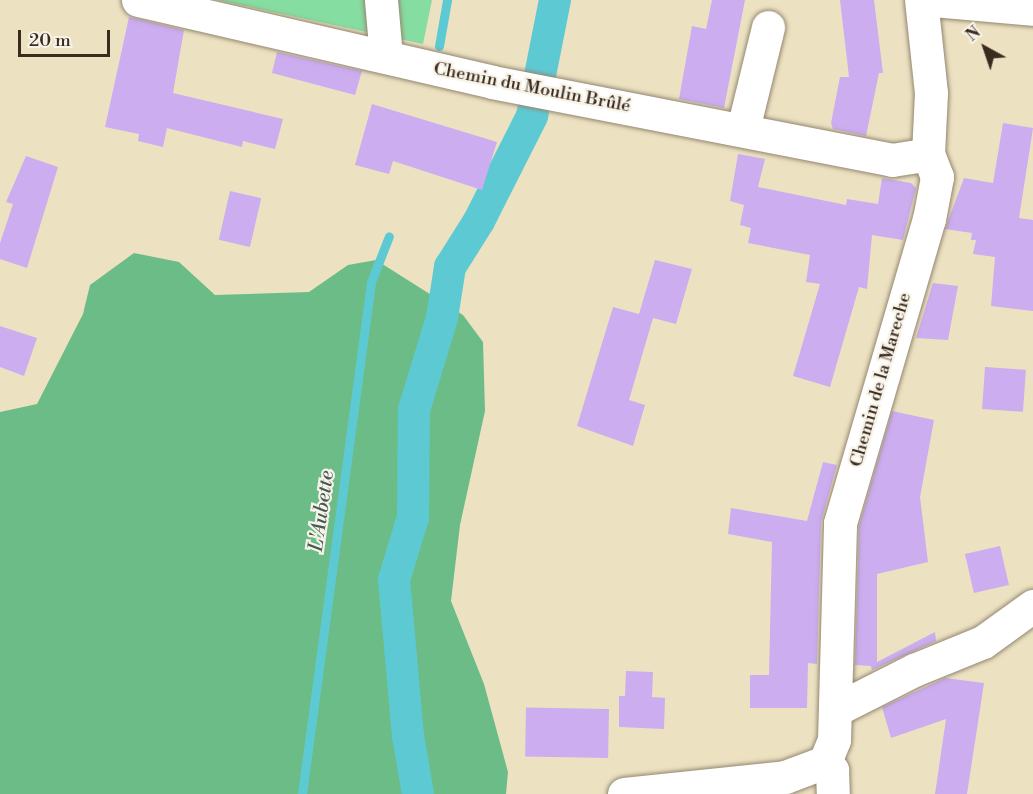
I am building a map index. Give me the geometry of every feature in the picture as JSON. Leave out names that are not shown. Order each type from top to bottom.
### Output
[{"type":"street","name":"Chemin du Moulin Brûlé","points":[[138,0],[386,57],[892,160],[928,154]]},
{"type":"street","points":[[381,0],[386,57]]},
{"type":"street","name":"Chemin de la Mareche","points":[[825,762],[834,740],[840,524],[929,219],[937,177],[928,154],[931,93],[921,0]]},
{"type":"street","points":[[933,0],[1033,9]]},
{"type":"street","points":[[743,129],[768,27]]},
{"type":"street","points":[[835,710],[914,670],[983,642],[1033,606]]},
{"type":"street","points":[[624,794],[785,777],[825,762],[832,770],[833,794]]},
{"type":"green space","points":[[217,0],[432,0],[423,44]]},
{"type":"green space","points":[[134,253],[179,262],[215,295],[309,292],[348,265],[376,260],[463,315],[483,342],[485,411],[460,525],[451,601],[484,684],[508,772],[506,794],[0,794],[0,412],[37,404],[83,314],[90,285]]},
{"type":"building","points":[[712,0],[745,0],[724,108],[679,99],[692,26],[706,29]]},
{"type":"building","points":[[840,0],[874,0],[883,73],[879,73],[866,136],[833,129],[831,123],[840,77],[849,77]]},
{"type":"building","points":[[129,17],[184,30],[173,93],[283,119],[275,149],[243,141],[242,147],[167,128],[163,147],[138,141],[139,134],[105,127]]},
{"type":"building","points":[[277,52],[362,71],[355,95],[272,73]]},
{"type":"building","points":[[372,104],[497,142],[482,190],[393,161],[389,174],[355,165]]},
{"type":"building","points":[[1003,123],[1033,128],[1019,218],[1033,220],[1033,311],[991,306],[995,257],[973,254],[976,240],[971,240],[972,233],[945,229],[964,178],[993,183]]},
{"type":"building","points":[[738,154],[765,159],[758,187],[846,205],[847,199],[878,204],[882,178],[911,183],[916,188],[903,240],[872,235],[867,289],[859,287],[830,387],[793,376],[820,284],[806,282],[810,255],[748,243],[751,228],[740,225],[744,205],[730,201]]},
{"type":"building","points":[[26,156],[58,167],[27,268],[0,259],[0,243],[13,204],[6,202]]},
{"type":"building","points":[[230,191],[261,198],[250,247],[219,240]]},
{"type":"building","points":[[655,260],[692,269],[676,324],[653,318],[629,400],[645,405],[633,446],[577,426],[613,307],[639,314]]},
{"type":"building","points":[[933,283],[958,286],[948,340],[916,338]]},
{"type":"building","points":[[0,326],[37,338],[24,376],[0,367]]},
{"type":"building","points":[[985,367],[1026,370],[1023,412],[982,409]]},
{"type":"building","points":[[892,411],[934,420],[920,497],[928,562],[877,574],[877,662],[935,632],[936,641],[872,670],[871,666],[855,665],[859,526]]},
{"type":"building","points":[[823,462],[837,465],[821,522],[817,664],[808,663],[807,708],[750,708],[750,675],[769,675],[772,542],[728,534],[731,508],[807,521]]},
{"type":"building","points":[[1000,546],[1009,585],[974,593],[965,554]]},
{"type":"building","points":[[626,671],[653,672],[652,697],[665,698],[664,729],[619,727],[619,696],[625,696]]},
{"type":"building","points":[[945,678],[984,683],[967,794],[935,794],[946,719],[891,738],[882,707]]},
{"type":"building","points":[[526,708],[609,709],[608,758],[525,757]]},
{"type":"waterway","name":"L'Aubette","points":[[439,46],[447,0]]},
{"type":"waterway","points":[[418,794],[408,736],[394,580],[413,517],[414,410],[442,318],[450,267],[479,221],[532,116],[555,0]]},
{"type":"waterway","name":"L'Aubette","points":[[302,794],[371,282],[389,236]]}]
